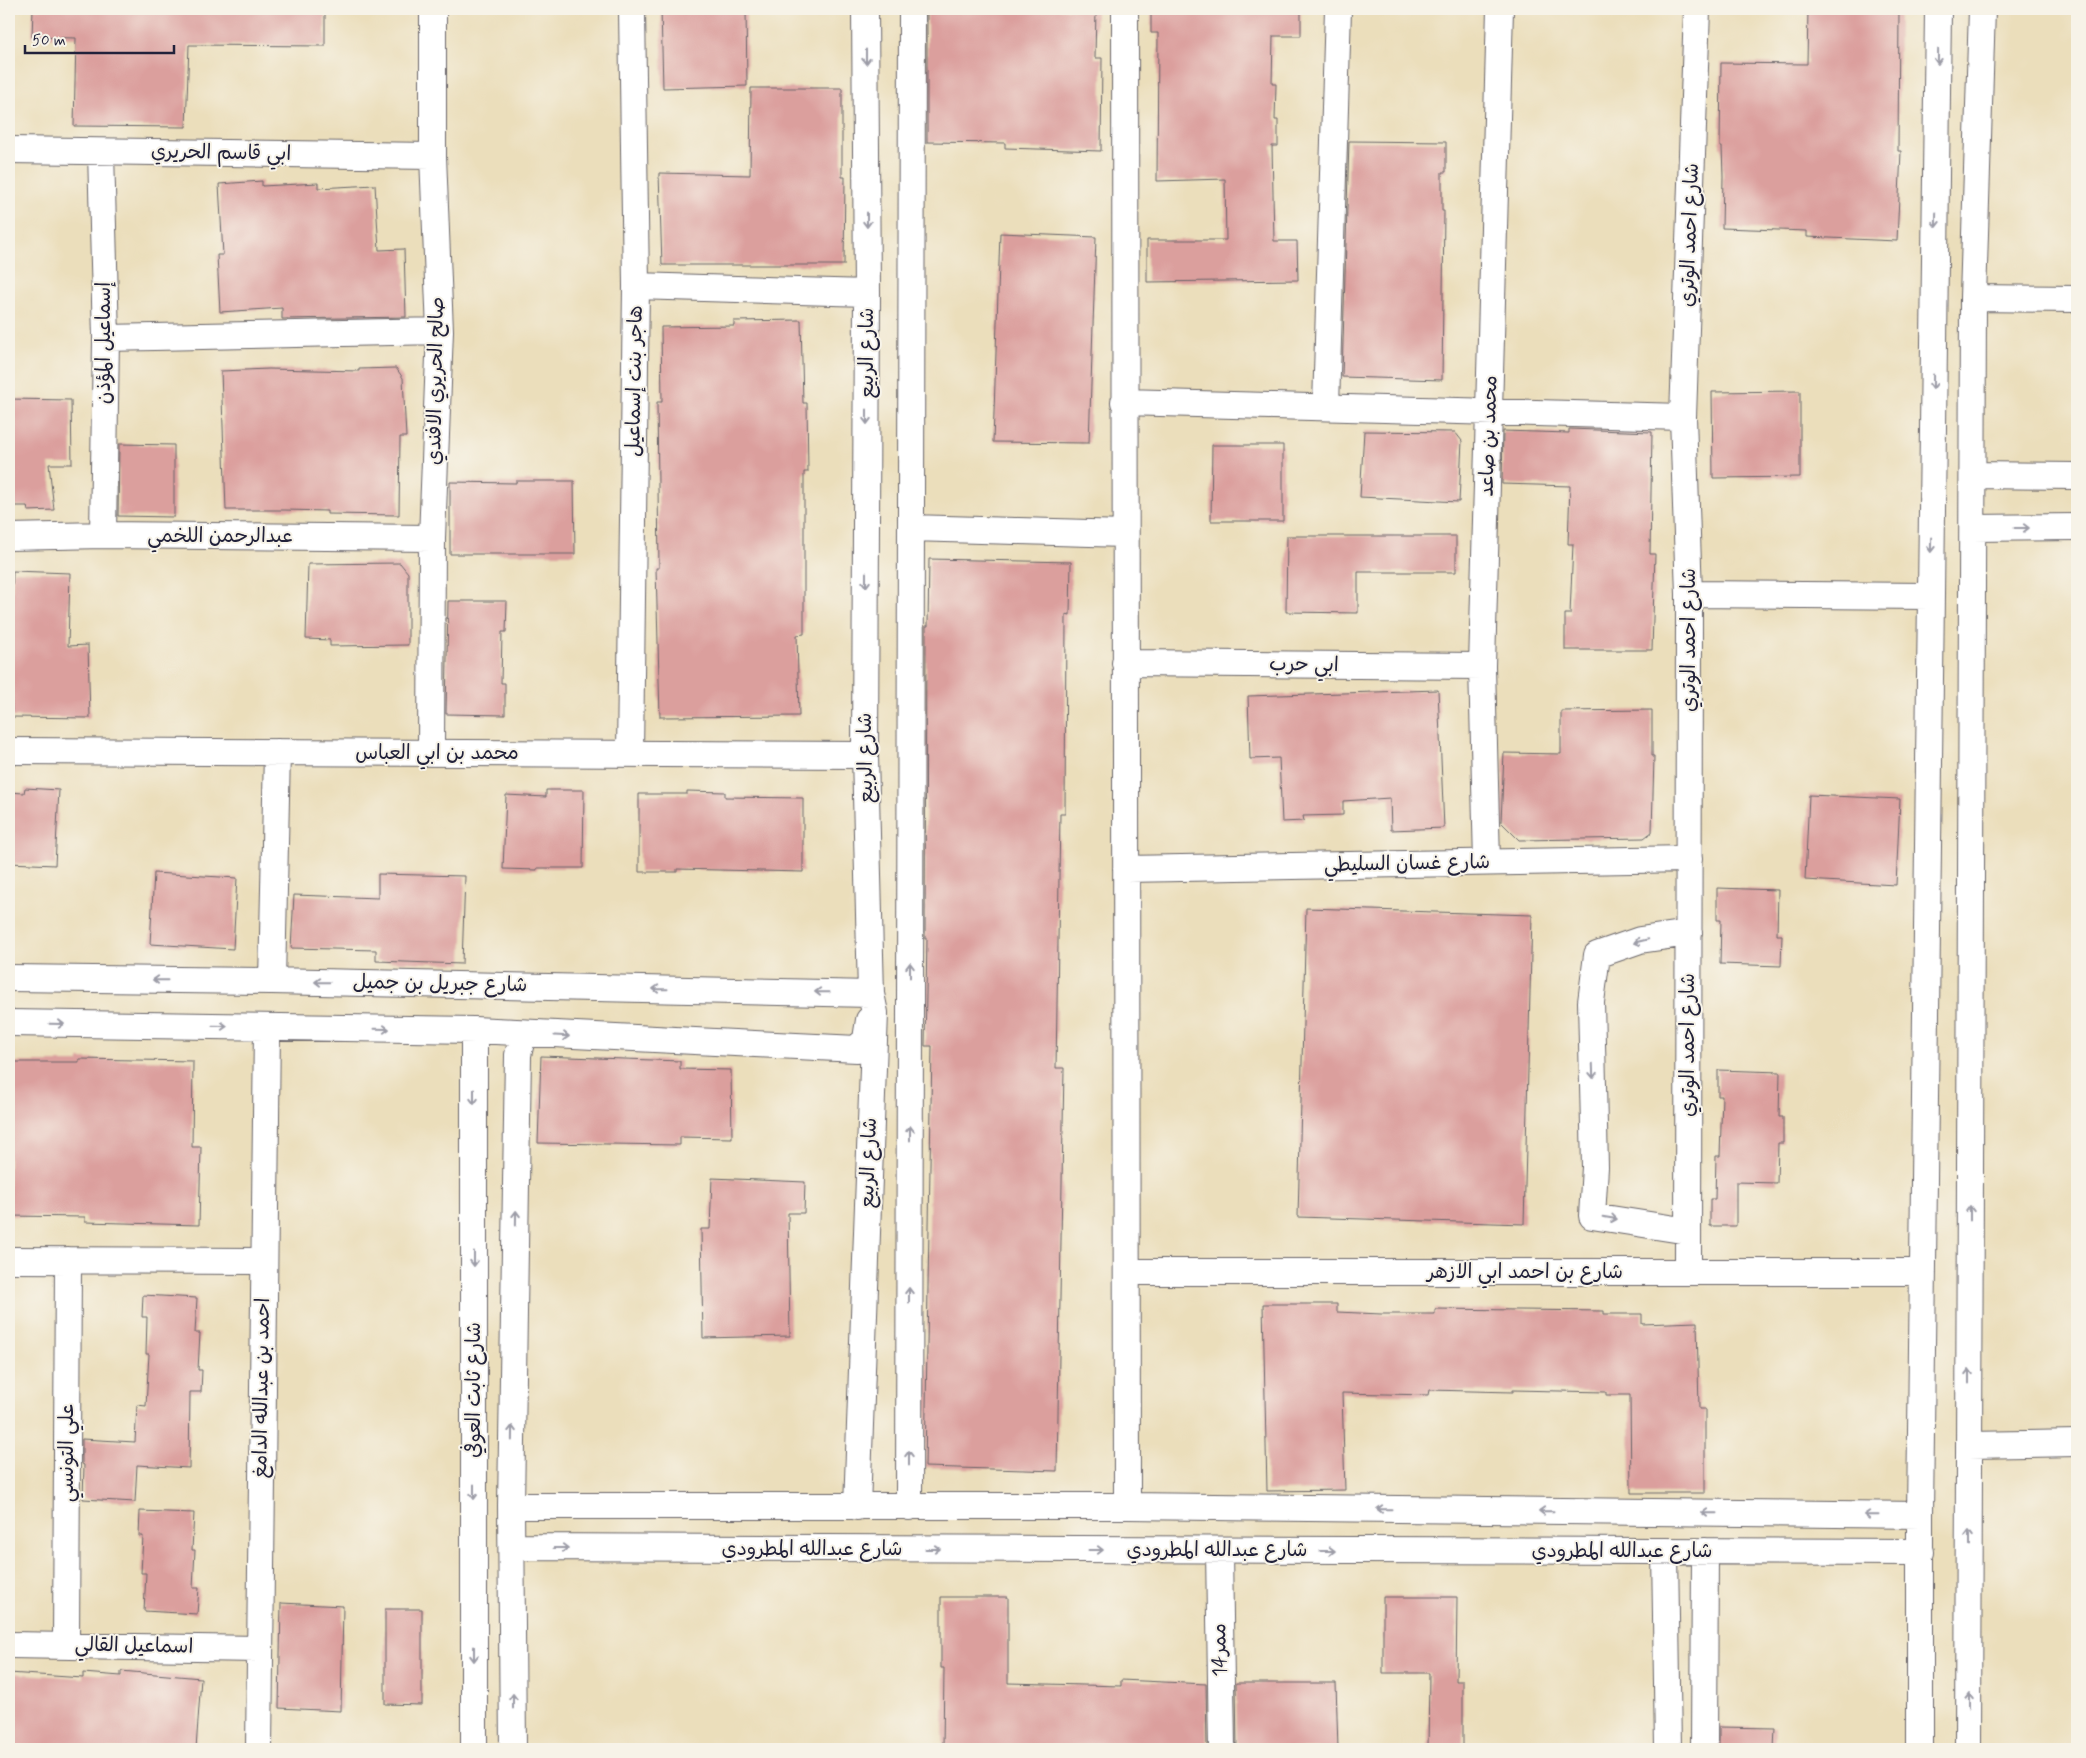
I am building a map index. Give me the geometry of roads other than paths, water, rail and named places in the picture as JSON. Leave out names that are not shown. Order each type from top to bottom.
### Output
[{"type":"street","name":"صالح الحريري الافندي","points":[[431,753],[432,538],[440,332],[433,156],[433,9]]},
{"type":"street","name":"هاجر بنت إسماعيل","points":[[630,754],[636,286],[632,9]]},
{"type":"street","name":"شارع الربيع","points":[[857,1507],[875,1013],[862,993],[867,293],[865,9]]},
{"type":"street","name":"شارع الربيع","points":[[909,1507],[912,9]]},
{"type":"street","points":[[1125,9],[1124,402],[1127,1506]]},
{"type":"street","points":[[1326,406],[1338,9]]},
{"type":"street","name":"محمد بن صاعد","points":[[1487,862],[1482,666],[1500,9]]},
{"type":"street","name":"شارع احمد الوتري","points":[[1688,1272],[1689,594],[1683,417],[1697,9]]},
{"type":"street","points":[[1920,1749],[1920,1515],[1938,9]]},
{"type":"street","points":[[1968,1749],[1973,298],[1982,9]]},
{"type":"street","name":"ابي قاسم الحريري","points":[[9,150],[433,156]]},
{"type":"street","name":"إسماعيل المؤذن","points":[[101,152],[106,338],[103,535]]},
{"type":"street","points":[[636,286],[867,293]]},
{"type":"street","points":[[1973,298],[2077,299]]},
{"type":"street","points":[[106,338],[440,332]]},
{"type":"street","points":[[1124,402],[1683,417]]},
{"type":"street","points":[[1973,475],[2077,476]]},
{"type":"street","points":[[1973,528],[2077,527]]},
{"type":"street","points":[[911,528],[1125,534]]},
{"type":"street","name":"عبدالرحمن اللخمي","points":[[9,537],[103,535],[432,538]]},
{"type":"street","points":[[1689,594],[1930,596]]},
{"type":"street","name":"ابي حرب","points":[[1125,663],[1482,666]]},
{"type":"street","name":"محمد بن ابي العباس","points":[[9,751],[865,755]]},
{"type":"street","points":[[272,981],[277,752]]},
{"type":"street","name":"شارع غسان السليطي","points":[[1126,869],[1689,858]]},
{"type":"street","points":[[1688,1231],[1592,1216],[1595,1167],[1591,1002],[1597,955],[1640,940],[1689,933]]},
{"type":"street","name":"شارع جبريل بن جميل","points":[[9,978],[272,981],[862,993]]},
{"type":"street","points":[[9,1023],[474,1030],[521,1044],[857,1049],[866,1039],[870,1025],[862,993]]},
{"type":"street","name":"احمد بن عبدالله الدامغ","points":[[259,1749],[267,1027]]},
{"type":"street","name":"شارع ثابت العوفي","points":[[474,1030],[474,1749]]},
{"type":"street","points":[[474,1057],[484,1038],[503,1038],[521,1044]]},
{"type":"street","name":"شارع ثابت العوفي","points":[[513,1749],[511,1506],[521,1044]]},
{"type":"street","points":[[9,1260],[264,1261]]},
{"type":"street","name":"علي التونسي","points":[[66,1645],[68,1260]]},
{"type":"street","name":"شارع بن احمد ابي الازهر","points":[[1127,1272],[1923,1272]]},
{"type":"street","points":[[1969,1445],[2077,1443]]},
{"type":"street","name":"شارع عبدالله المطرودي","points":[[511,1506],[1127,1506],[1920,1515]]},
{"type":"street","name":"شارع عبدالله المطرودي","points":[[512,1548],[1921,1552]]},
{"type":"street","name":"ممر14","points":[[1219,1550],[1222,1749]]},
{"type":"street","points":[[1665,1551],[1668,1749]]},
{"type":"street","points":[[1704,1749],[1705,1551]]},
{"type":"street","name":"اسماعيل القالي","points":[[9,1645],[259,1648]]}]
